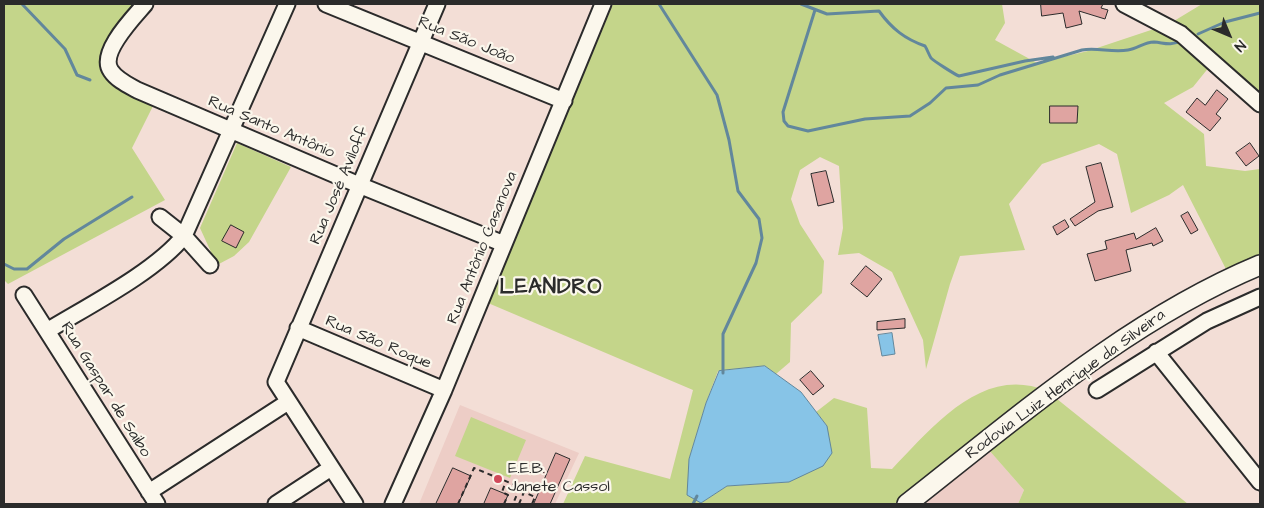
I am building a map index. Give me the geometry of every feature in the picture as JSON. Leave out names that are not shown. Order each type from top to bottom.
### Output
[{"type":"main road","name":"Rodovia Luiz Henrique da Silveira","points":[[907,504],[1053,391],[1145,325],[1166,311],[1209,288],[1260,265]]},
{"type":"street","name":"Rua Santo Antônio","points":[[145,4],[111,48],[108,66],[111,72],[137,90],[232,129],[359,185],[504,244]]},
{"type":"street","points":[[47,331],[121,286],[173,250],[184,236],[286,4]]},
{"type":"street","name":"Rua São João","points":[[326,4],[357,10],[422,41],[564,101]]},
{"type":"street","name":"Rua José Aviloff","points":[[288,402],[276,382],[437,4]]},
{"type":"street","name":"Rua Antônio Casanova","points":[[393,504],[444,390],[603,4]]},
{"type":"street","points":[[1124,4],[1181,34],[1260,104]]},
{"type":"street","points":[[160,216],[184,236],[210,266]]},
{"type":"street","name":"Rua Gaspar de Saibo","points":[[24,295],[153,498]]},
{"type":"street","points":[[1096,390],[1207,321],[1260,297]]},
{"type":"street","name":"Rua São Roque","points":[[298,328],[444,390]]},
{"type":"street","points":[[1156,352],[1260,482]]},
{"type":"street","points":[[153,498],[288,402],[355,504]]},
{"type":"street","points":[[276,504],[331,468]]},
{"type":"path","points":[[458,504],[474,468],[520,487],[513,504]]},
{"type":"path","points":[[504,504],[508,495],[502,492],[506,481]]},
{"type":"path","points":[[519,504],[524,492],[535,497],[532,504]]},
{"type":"shaded area","name":"E.E.B. Janete Cassol","points":[[460,405],[579,453],[555,504],[419,504]]},
{"type":"shaded area","points":[[981,441],[1024,490],[1018,504],[900,504]]},
{"type":"green space","points":[[4,4],[140,4],[117,31],[109,73],[153,106],[132,148],[165,200],[8,284],[4,280]]},
{"type":"green space","points":[[613,4],[1002,4],[1005,23],[995,40],[1037,63],[1088,51],[1169,24],[1202,4],[1260,4],[1260,94],[1214,61],[1193,87],[1164,103],[1204,134],[1206,166],[1245,171],[1260,169],[1260,261],[1229,275],[1183,185],[1169,195],[1131,213],[1117,154],[1099,144],[1042,164],[1009,204],[1025,250],[960,256],[950,284],[926,369],[923,340],[892,272],[859,253],[838,255],[843,228],[839,166],[820,157],[800,170],[791,199],[800,224],[824,261],[822,293],[791,323],[790,362],[776,374],[765,366],[718,371],[689,459],[701,503],[727,486],[789,482],[827,426],[816,412],[834,398],[867,408],[871,468],[892,469],[941,419],[960,404],[980,393],[1001,386],[1023,385],[1047,391],[1188,504],[1018,504],[1024,490],[981,441],[900,504],[563,504],[585,456],[670,479],[693,390],[488,303]]},
{"type":"green space","points":[[237,143],[291,167],[249,242],[234,256],[217,265],[200,228]]},
{"type":"green space","points":[[471,417],[526,440],[510,478],[455,456]]},
{"type":"water","points":[[892,333],[895,354],[882,356],[878,335]]},
{"type":"water","points":[[765,366],[801,392],[827,426],[832,453],[823,466],[789,482],[727,486],[701,503],[687,495],[689,459],[706,403],[719,371]]},
{"type":"building","points":[[1041,4],[1103,4],[1101,8],[1108,10],[1105,19],[1079,11],[1082,24],[1066,28],[1063,13],[1042,16]]},
{"type":"building","points":[[1217,90],[1228,99],[1216,114],[1221,118],[1210,131],[1186,112],[1197,98],[1205,105]]},
{"type":"building","points":[[1050,106],[1078,106],[1077,123],[1050,123]]},
{"type":"building","points":[[1250,143],[1259,156],[1246,166],[1236,153]]},
{"type":"building","points":[[1101,163],[1113,207],[1098,211],[1075,226],[1070,219],[1095,202],[1086,167]]},
{"type":"building","points":[[826,171],[834,202],[818,206],[811,174]]},
{"type":"building","points":[[1188,212],[1198,230],[1191,234],[1181,216]]},
{"type":"building","points":[[1065,220],[1069,227],[1057,235],[1053,227]]},
{"type":"building","points":[[231,225],[244,232],[236,248],[222,241]]},
{"type":"building","points":[[1156,228],[1163,241],[1153,246],[1152,243],[1126,250],[1131,271],[1095,281],[1087,254],[1107,249],[1105,241],[1134,233],[1136,239]]},
{"type":"building","points":[[866,266],[882,279],[867,297],[851,284]]},
{"type":"building","points":[[905,319],[905,328],[877,330],[877,322]]},
{"type":"building","points":[[811,371],[824,386],[813,395],[800,380]]},
{"type":"building","points":[[556,453],[570,459],[550,504],[534,504]]},
{"type":"building","points":[[453,468],[471,476],[458,504],[436,504]]},
{"type":"building","points":[[491,488],[508,495],[504,504],[484,504]]},
{"type":"waterway","points":[[22,4],[65,49],[77,75],[90,80]]},
{"type":"waterway","points":[[659,4],[717,95],[729,140],[738,191],[759,219],[762,238],[756,263],[723,334],[723,373]]},
{"type":"waterway","points":[[801,4],[827,14],[879,11],[899,33],[925,46],[931,58],[959,76],[1025,61],[1053,57]]},
{"type":"waterway","points":[[815,10],[783,112],[784,121],[788,126],[808,131],[865,119],[910,116],[930,103],[946,88],[978,85],[1000,75],[1082,50],[1122,51],[1150,42],[1171,44],[1181,41]]},
{"type":"waterway","points":[[1198,34],[1225,22],[1260,13]]},
{"type":"waterway","points":[[4,264],[14,269],[27,269],[64,239],[132,197]]},
{"type":"waterway","points":[[693,504],[697,496]]},
{"type":"place","name":"E.E.B. Janete Cassol","points":[[498,479]]},
{"type":"district","name":"LEANDRO","points":[[551,289]]}]
